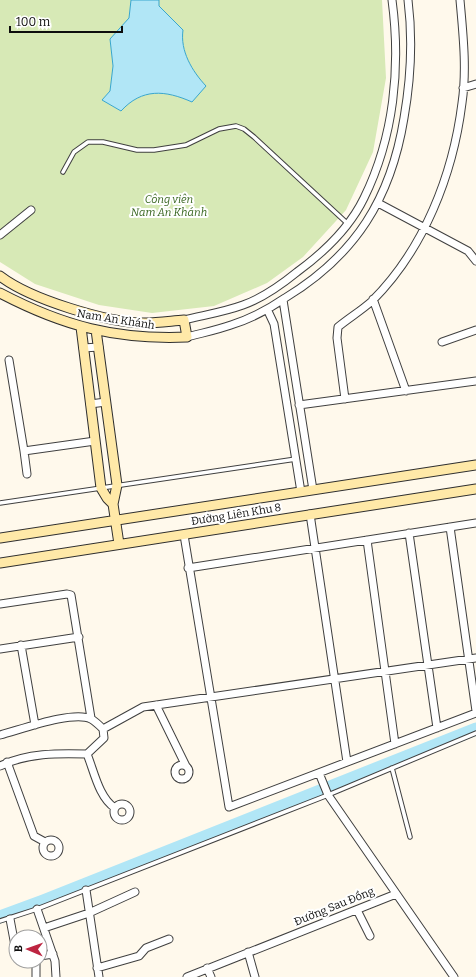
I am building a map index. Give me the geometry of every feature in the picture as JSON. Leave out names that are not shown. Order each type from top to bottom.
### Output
[{"type":"street","points":[[392,0],[396,48],[394,103],[381,155],[364,199],[348,224],[312,261],[280,286],[244,305],[184,320],[187,337],[232,325],[267,310],[310,283],[349,246],[378,203],[384,192],[399,147],[408,96],[412,62],[411,25],[408,0]]},
{"type":"street","points":[[345,399],[337,338],[338,327],[373,299],[404,262],[424,228],[449,167],[462,102],[463,88],[465,47],[460,0]]},
{"type":"street","points":[[463,88],[476,84]]},
{"type":"street","points":[[378,203],[468,251],[476,261]]},
{"type":"street","points":[[0,236],[31,210]]},
{"type":"street","name":"Nam An Khánh","points":[[0,276],[10,284],[53,301],[100,316],[144,323],[184,320]]},
{"type":"street","name":"Nam An Khánh","points":[[0,294],[53,318],[81,327],[161,338],[187,337]]},
{"type":"street","points":[[373,299],[406,391]]},
{"type":"street","points":[[283,300],[313,490]]},
{"type":"street","points":[[267,310],[274,324],[301,492]]},
{"type":"street","points":[[81,327],[101,488],[113,504]]},
{"type":"street","points":[[96,330],[117,485],[113,504],[119,544]]},
{"type":"street","points":[[442,342],[476,330]]},
{"type":"street","points":[[83,348],[98,347]]},
{"type":"street","points":[[8,360],[27,474]]},
{"type":"street","points":[[282,376],[295,375]]},
{"type":"street","points":[[299,405],[476,381]]},
{"type":"street","points":[[90,404],[106,402]]},
{"type":"street","points":[[24,452],[94,441]]},
{"type":"street","name":"Đường Liên Khu 8","points":[[0,538],[476,465]]},
{"type":"street","name":"Đường Liên Khu 8","points":[[0,563],[476,489]]},
{"type":"street","points":[[310,514],[347,762]]},
{"type":"street","points":[[188,568],[476,523]]},
{"type":"street","points":[[184,535],[209,697],[229,807],[476,712],[450,527]]},
{"type":"street","points":[[409,533],[437,728]]},
{"type":"street","points":[[367,540],[395,744]]},
{"type":"street","points":[[0,604],[67,594],[71,595],[91,718]]},
{"type":"street","points":[[0,649],[79,637]]},
{"type":"street","points":[[21,645],[35,725]]},
{"type":"street","points":[[103,729],[143,707],[476,658]]},
{"type":"street","points":[[156,705],[186,766]]},
{"type":"street","points":[[0,736],[35,725],[75,716],[91,718],[103,729],[104,738],[101,743],[87,754],[52,753],[7,762],[0,766]]},
{"type":"street","points":[[87,754],[103,795],[109,804],[115,808]]},
{"type":"street","points":[[7,762],[34,836],[45,842]]},
{"type":"street","points":[[320,773],[328,795],[454,977]]},
{"type":"street","points":[[86,890],[99,977]]},
{"type":"street","points":[[44,928],[90,913],[135,892]]},
{"type":"street","name":"Đường Sau Đồng","points":[[187,977],[396,894]]},
{"type":"street","points":[[37,909],[53,954],[56,977]]},
{"type":"street","points":[[357,910],[370,936]]},
{"type":"street","points":[[10,919],[12,929]]},
{"type":"street","points":[[97,968],[139,956],[146,948],[169,939]]},
{"type":"street","points":[[248,952],[255,977]]},
{"type":"street","points":[[48,955],[53,954]]},
{"type":"street","points":[[207,968],[211,977]]},
{"type":"lane","points":[[63,172],[74,152],[88,142],[103,142],[137,150],[154,150],[186,145],[220,129],[236,126],[244,129],[254,137],[348,224]]},
{"type":"lane","points":[[0,503],[296,459]]},
{"type":"lane","points":[[0,921],[37,909],[328,795],[476,733]]},
{"type":"lane","points":[[392,768],[410,837]]},
{"type":"green space","name":"Công viên Nam An Khánh","points":[[0,0],[131,0],[129,18],[110,39],[113,66],[110,91],[102,100],[121,111],[137,98],[154,93],[172,95],[192,102],[197,77],[187,59],[178,25],[159,6],[159,0],[382,0],[386,78],[373,152],[346,210],[303,257],[267,283],[214,306],[152,313],[99,305],[35,284],[0,262]]},
{"type":"water","points":[[131,0],[159,0],[159,6],[183,30],[183,46],[185,53],[196,74],[206,86],[192,102],[172,95],[154,93],[137,98],[121,111],[102,100],[110,91],[113,66],[110,39],[129,18]]},
{"type":"waterway","points":[[0,917],[476,729]]}]
